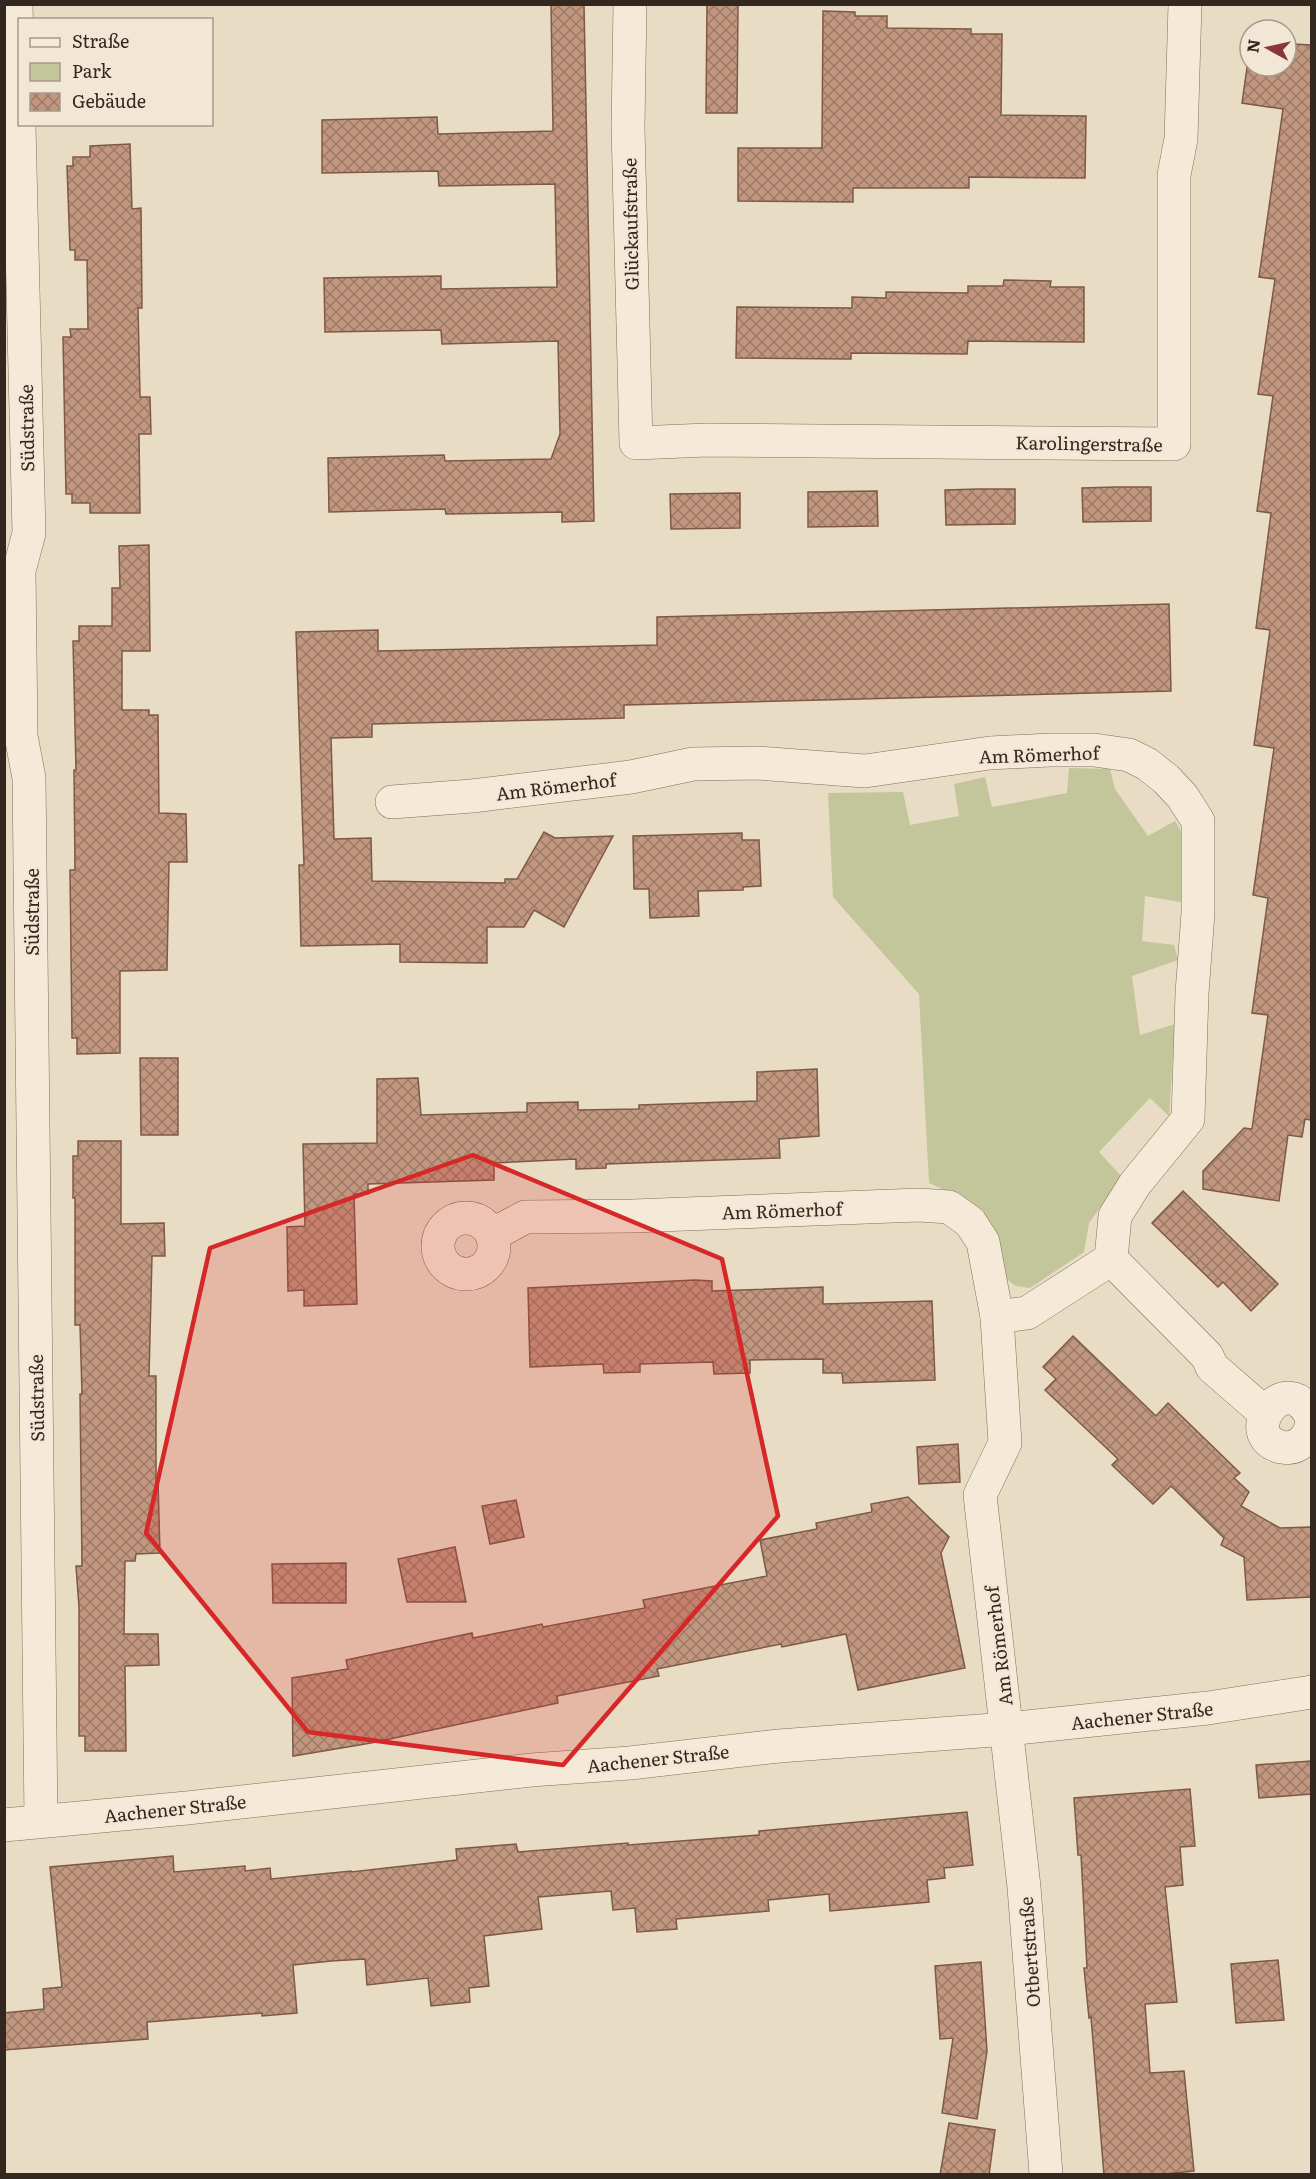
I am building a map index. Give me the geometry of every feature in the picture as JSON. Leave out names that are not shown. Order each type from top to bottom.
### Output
[{"type":"street","name":"Südstraße","points":[[16,4],[18,85]]},
{"type":"street","name":"Glückaufstraße","points":[[630,4],[628,127],[636,443]]},
{"type":"street","name":"Karolingerstraße","points":[[636,443],[706,440],[1174,444],[1174,175],[1181,139],[1185,4]]},
{"type":"street","name":"Südstraße","points":[[19,126],[29,533],[12,571],[21,736],[29,778],[18,1094],[41,1821]]},
{"type":"street","name":"Am Römerhof","points":[[392,802],[472,796],[631,777],[693,764],[757,763],[866,771],[990,753],[1094,750],[1129,755],[1147,764],[1182,796],[1198,821],[1198,913],[1192,993],[1188,1119],[1135,1184],[1116,1216],[1111,1259]]},
{"type":"street","name":"Am Römerhof","points":[[492,1235],[525,1217],[633,1216],[919,1205],[949,1207],[970,1222],[983,1242],[998,1317],[1005,1443],[980,1495],[1007,1730]]},
{"type":"street","points":[[998,1317],[1027,1313],[1111,1259],[1207,1356],[1212,1367],[1264,1413],[1262,1424],[1271,1442],[1280,1447],[1290,1448],[1300,1444],[1307,1437],[1311,1419]]},
{"type":"street","name":"Aachener Straße","points":[[4,1825],[188,1808],[531,1770],[630,1763],[779,1746],[1007,1730],[1208,1708],[1311,1692]]},
{"type":"street","name":"Otbertstraße","points":[[1007,1730],[1024,1887],[1047,2175]]},
{"type":"highlighted area","points":[[473,1155],[722,1259],[778,1516],[563,1765],[308,1732],[146,1533],[210,1248]]},
{"type":"green space","points":[[1069,768],[1110,769],[1115,789],[1148,836],[1175,821],[1184,836],[1186,903],[1145,896],[1142,941],[1174,945],[1178,960],[1132,976],[1140,1035],[1175,1024],[1169,1116],[1150,1098],[1099,1152],[1122,1177],[1089,1223],[1084,1252],[1030,1288],[1016,1286],[1005,1278],[953,1194],[929,1183],[919,994],[833,897],[828,793],[903,792],[910,825],[959,816],[954,784],[985,777],[992,807],[1067,793]]},
{"type":"building","points":[[551,4],[584,4],[594,521],[562,522],[562,512],[446,514],[445,509],[329,512],[328,458],[444,455],[445,461],[551,459],[560,434],[558,341],[442,344],[441,330],[325,332],[324,278],[441,276],[441,289],[557,287],[555,184],[439,186],[438,171],[322,173],[322,120],[437,117],[438,134],[553,131]]},
{"type":"building","points":[[707,4],[738,4],[737,113],[706,113]]},
{"type":"building","points":[[823,11],[855,12],[855,16],[887,16],[887,28],[971,29],[971,34],[1002,34],[1001,115],[1086,116],[1085,178],[969,177],[969,188],[853,188],[853,202],[738,201],[738,148],[822,148]]},
{"type":"building","points":[[1298,44],[1311,45],[1311,1120],[1305,1119],[1302,1137],[1288,1135],[1279,1201],[1203,1189],[1203,1171],[1244,1128],[1252,1129],[1268,1015],[1252,1013],[1268,898],[1253,895],[1274,748],[1254,745],[1270,630],[1256,628],[1271,513],[1257,511],[1273,396],[1258,394],[1275,279],[1259,277],[1283,109],[1242,103],[1246,78],[1298,78]]},
{"type":"building","points":[[130,144],[132,209],[141,208],[142,308],[138,308],[140,397],[150,397],[151,434],[139,434],[140,513],[90,513],[90,503],[72,503],[72,494],[66,494],[63,337],[71,337],[70,329],[88,329],[87,260],[75,260],[75,250],[70,250],[67,166],[73,166],[73,157],[90,157],[90,146]]},
{"type":"building","points":[[1004,280],[1051,281],[1050,287],[1084,287],[1084,342],[968,341],[967,354],[851,353],[851,359],[736,358],[737,307],[852,308],[852,297],[886,298],[886,292],[968,293],[968,286],[1003,286]]},
{"type":"building","points":[[1151,487],[1151,521],[1083,522],[1082,488]]},
{"type":"building","points":[[1015,489],[1015,524],[946,525],[945,490]]},
{"type":"building","points":[[877,491],[878,526],[808,527],[808,492]]},
{"type":"building","points":[[740,493],[740,528],[671,529],[670,494]]},
{"type":"building","points":[[149,545],[150,651],[122,651],[122,710],[149,710],[149,715],[158,715],[159,813],[186,814],[187,862],[169,862],[167,970],[120,971],[120,1053],[77,1054],[77,1038],[72,1038],[70,870],[75,870],[74,770],[76,770],[73,641],[79,641],[79,626],[112,626],[112,588],[120,588],[119,546]]},
{"type":"building","points":[[1169,604],[1171,691],[624,705],[624,718],[372,724],[372,737],[331,738],[334,839],[371,838],[372,881],[505,883],[505,879],[517,879],[544,832],[555,838],[613,836],[564,927],[534,910],[524,927],[487,927],[487,963],[400,962],[400,944],[301,946],[299,865],[304,865],[296,632],[378,630],[378,651],[657,645],[657,617]]},
{"type":"building","points":[[742,833],[742,840],[759,840],[761,886],[743,887],[743,890],[698,891],[699,916],[650,918],[649,889],[634,889],[633,836]]},
{"type":"building","points":[[140,1058],[178,1058],[178,1135],[141,1135]]},
{"type":"building","points":[[817,1069],[819,1136],[779,1139],[780,1158],[606,1164],[606,1168],[576,1169],[576,1159],[494,1163],[494,1180],[368,1184],[368,1194],[354,1194],[357,1304],[304,1306],[304,1290],[288,1291],[287,1227],[305,1226],[303,1144],[377,1143],[377,1079],[418,1078],[421,1115],[527,1112],[527,1103],[578,1102],[578,1110],[639,1109],[639,1105],[757,1101],[757,1072]]},
{"type":"building","points":[[78,1141],[121,1141],[121,1224],[164,1223],[165,1256],[152,1256],[149,1376],[156,1376],[156,1481],[158,1481],[160,1553],[136,1554],[135,1561],[125,1561],[124,1634],[158,1634],[159,1665],[125,1666],[126,1751],[85,1751],[85,1736],[79,1736],[79,1607],[76,1566],[82,1566],[80,1394],[82,1394],[80,1325],[75,1325],[75,1198],[73,1198],[73,1156],[78,1156]]},
{"type":"building","points":[[1183,1191],[1278,1284],[1251,1311],[1223,1282],[1218,1287],[1152,1223]]},
{"type":"building","points":[[712,1281],[712,1291],[823,1287],[823,1304],[932,1301],[935,1380],[843,1383],[842,1373],[823,1373],[823,1359],[750,1360],[750,1373],[714,1374],[713,1362],[640,1364],[640,1372],[604,1373],[603,1364],[530,1367],[528,1288]]},
{"type":"building","points":[[1073,1336],[1156,1416],[1168,1403],[1240,1473],[1234,1478],[1249,1492],[1241,1506],[1280,1528],[1311,1527],[1311,1597],[1247,1600],[1244,1557],[1221,1545],[1224,1538],[1171,1486],[1153,1504],[1112,1465],[1118,1459],[1045,1390],[1056,1379],[1043,1367]]},
{"type":"building","points":[[958,1444],[960,1482],[919,1484],[917,1447]]},
{"type":"building","points":[[908,1497],[949,1537],[941,1553],[965,1668],[858,1690],[846,1634],[782,1647],[781,1644],[657,1669],[659,1676],[557,1696],[558,1703],[371,1743],[293,1756],[292,1678],[348,1669],[346,1660],[472,1633],[473,1638],[542,1624],[543,1627],[645,1608],[643,1600],[767,1576],[760,1540],[817,1529],[816,1523],[872,1512],[871,1504]]},
{"type":"building","points":[[516,1500],[524,1537],[490,1544],[482,1506]]},
{"type":"building","points":[[455,1547],[466,1602],[407,1602],[398,1559]]},
{"type":"building","points":[[346,1563],[346,1603],[273,1603],[272,1564]]},
{"type":"building","points":[[1311,1761],[1311,1794],[1259,1798],[1256,1765]]},
{"type":"building","points":[[1190,1789],[1195,1846],[1180,1847],[1183,1885],[1165,1887],[1177,2002],[1145,2004],[1150,2073],[1184,2071],[1194,2171],[1155,2175],[1104,2175],[1091,2017],[1089,2018],[1084,1968],[1087,1968],[1081,1855],[1078,1855],[1074,1798]]},
{"type":"building","points":[[967,1812],[973,1865],[944,1868],[945,1878],[927,1880],[929,1902],[830,1911],[829,1894],[768,1900],[769,1911],[676,1919],[677,1929],[637,1932],[635,1908],[613,1910],[611,1891],[538,1897],[542,1929],[484,1936],[489,1986],[469,1988],[470,2002],[431,2006],[428,1978],[367,1985],[365,1959],[331,1961],[293,1965],[297,2013],[262,2016],[262,2013],[147,2022],[148,2039],[4,2050],[4,2013],[44,2009],[43,1989],[62,1987],[50,1867],[173,1856],[174,1872],[245,1866],[245,1871],[270,1868],[271,1879],[457,1860],[456,1849],[516,1844],[518,1852],[628,1843],[628,1845],[759,1835],[759,1831]]},
{"type":"building","points":[[1278,1960],[1284,2020],[1236,2023],[1231,1964]]},
{"type":"building","points":[[981,1962],[987,2051],[977,2119],[942,2113],[953,2038],[940,2039],[935,1966]]},
{"type":"building","points":[[949,2123],[995,2130],[989,2175],[940,2175]]}]
